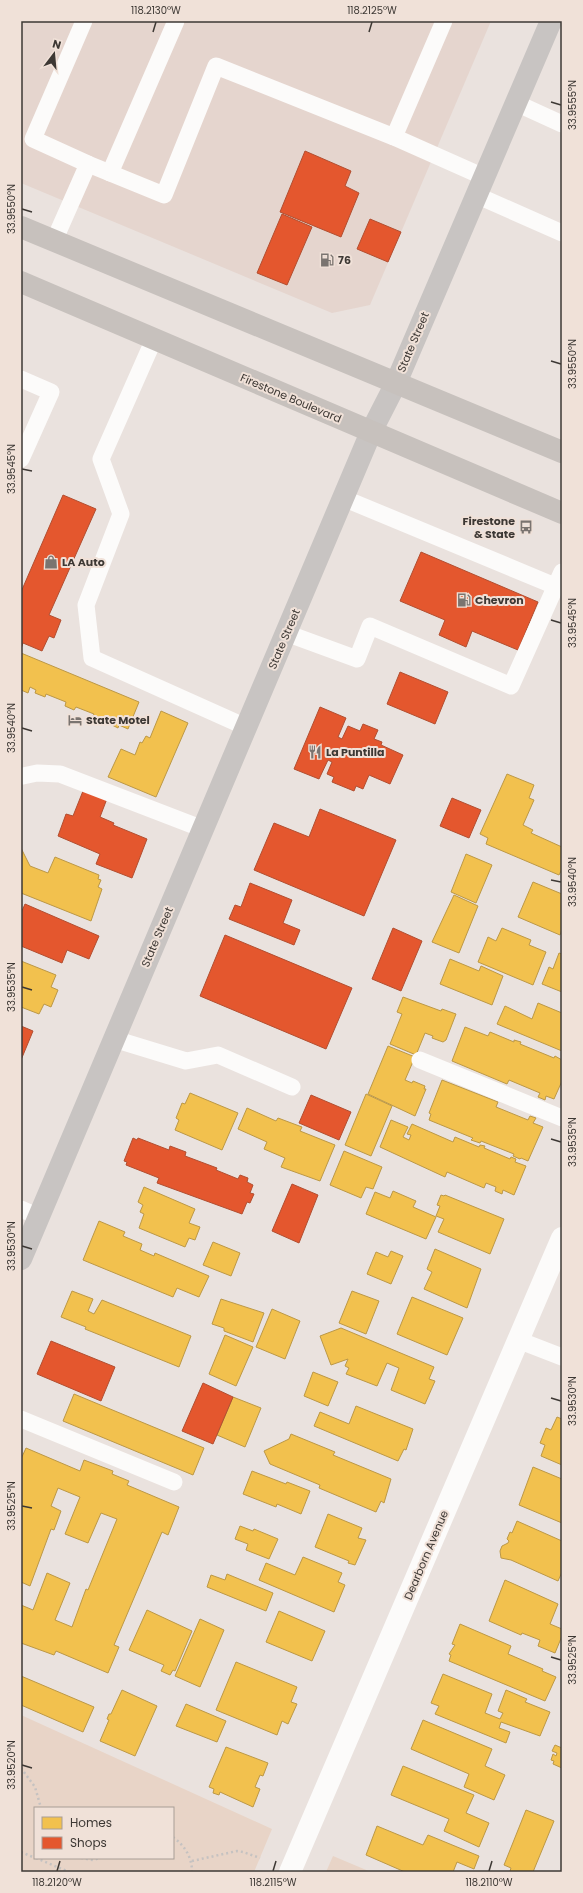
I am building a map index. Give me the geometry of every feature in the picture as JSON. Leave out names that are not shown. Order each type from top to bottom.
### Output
[{"type":"main road","name":"State Street","points":[[21,1259],[30,1213],[114,1039],[371,432],[396,383],[550,21]]},
{"type":"main road","points":[[21,227],[562,452]]},
{"type":"main road","name":"Firestone Boulevard","points":[[21,282],[562,513]]},
{"type":"street","name":"Dearborn Avenue","points":[[290,1872],[562,1238]]},
{"type":"lane","points":[[84,21],[33,139],[88,164],[164,195],[216,66],[394,137],[562,233]]},
{"type":"lane","points":[[110,173],[176,21]]},
{"type":"lane","points":[[394,137],[444,21]]},
{"type":"lane","points":[[516,103],[562,124]]},
{"type":"lane","points":[[54,241],[88,164]]},
{"type":"lane","points":[[154,339],[102,459],[121,514],[86,605],[92,658],[246,727]]},
{"type":"lane","points":[[21,379],[51,392],[21,459]]},
{"type":"lane","points":[[286,633],[357,659],[370,626],[511,686],[559,579],[343,498]]},
{"type":"lane","points":[[23,776],[38,773],[60,774],[203,829]]},
{"type":"lane","points":[[114,1039],[186,1061],[218,1055],[292,1087]]},
{"type":"lane","points":[[420,1060],[562,1118]]},
{"type":"lane","points":[[518,1340],[562,1357]]},
{"type":"lane","points":[[21,1419],[174,1482]]},
{"type":"path","points":[[21,1768],[35,1787],[41,1807]]},
{"type":"path","points":[[174,1838],[182,1844],[192,1861],[192,1872]]},
{"type":"path","points":[[192,1861],[237,1851],[260,1858]]},
{"type":"path","points":[[21,1852],[34,1858]]},
{"type":"path","points":[[37,1859],[69,1872]]},
{"type":"shaded area","points":[[21,21],[491,21],[370,305],[332,313],[21,183]]},
{"type":"shaded area","points":[[21,1715],[272,1829],[254,1872],[21,1872]]},
{"type":"shaded area","points":[[333,1856],[371,1872],[326,1872]]},
{"type":"building: Homes","points":[[21,653],[139,702],[128,729],[119,725],[118,728],[112,725],[113,722],[105,719],[104,721],[93,716],[94,714],[76,707],[74,710],[65,706],[66,702],[46,694],[45,697],[35,693],[36,690],[30,687],[28,693],[21,690]]},
{"type":"building: Homes","points":[[161,711],[188,723],[156,797],[108,777],[121,749],[135,755],[140,742],[142,743],[146,736],[150,738]]},
{"type":"building: Homes","points":[[507,774],[534,785],[529,798],[534,800],[523,825],[533,830],[531,833],[562,847],[562,869],[559,875],[486,844],[488,838],[480,834]]},
{"type":"building: Homes","points":[[21,848],[30,866],[48,873],[55,857],[99,875],[98,879],[101,880],[98,887],[102,889],[91,921],[21,893]]},
{"type":"building: Homes","points":[[466,854],[492,865],[476,903],[451,892]]},
{"type":"building: Homes","points":[[533,882],[562,894],[562,929],[560,935],[518,917]]},
{"type":"building: Homes","points":[[454,895],[478,906],[459,953],[432,942]]},
{"type":"building: Homes","points":[[502,928],[531,940],[529,945],[546,952],[533,985],[478,962],[488,937],[496,941]]},
{"type":"building: Homes","points":[[559,953],[562,954],[562,992],[542,984],[549,967],[553,969]]},
{"type":"building: Homes","points":[[450,959],[479,971],[481,966],[503,976],[492,1005],[440,984]]},
{"type":"building: Homes","points":[[21,961],[56,975],[51,987],[58,990],[51,1007],[44,1004],[39,1014],[21,1007]]},
{"type":"building: Homes","points":[[403,997],[441,1011],[442,1009],[456,1014],[446,1040],[443,1042],[432,1038],[433,1036],[425,1033],[416,1055],[390,1044],[402,1014],[397,1012]]},
{"type":"building: Homes","points":[[538,1003],[562,1013],[562,1051],[497,1024],[505,1006],[532,1019]]},
{"type":"building: Homes","points":[[465,1027],[488,1036],[490,1032],[514,1042],[514,1040],[521,1042],[520,1044],[554,1058],[555,1056],[562,1060],[562,1081],[554,1099],[546,1096],[545,1100],[538,1097],[540,1093],[509,1080],[507,1084],[452,1061]]},
{"type":"building: Homes","points":[[388,1046],[415,1057],[405,1080],[412,1083],[413,1081],[425,1086],[424,1089],[426,1089],[415,1116],[368,1094]]},
{"type":"building: Homes","points":[[442,1080],[498,1102],[496,1107],[528,1120],[530,1116],[536,1118],[533,1123],[543,1127],[528,1161],[521,1158],[520,1159],[513,1156],[514,1154],[481,1141],[480,1143],[471,1140],[473,1138],[429,1120],[431,1114],[429,1113]]},
{"type":"building: Homes","points":[[190,1093],[238,1113],[222,1150],[175,1130],[179,1120],[176,1118],[182,1103],[185,1104]]},
{"type":"building: Homes","points":[[366,1094],[392,1106],[371,1156],[345,1145]]},
{"type":"building: Homes","points":[[247,1108],[276,1121],[278,1118],[302,1127],[300,1131],[335,1145],[320,1181],[281,1167],[285,1158],[264,1149],[267,1142],[238,1129]]},
{"type":"building: Homes","points":[[391,1120],[408,1127],[403,1137],[409,1140],[411,1135],[407,1134],[412,1124],[453,1142],[455,1137],[479,1147],[480,1145],[485,1146],[484,1148],[510,1159],[511,1157],[516,1159],[515,1162],[526,1166],[514,1195],[503,1190],[502,1194],[495,1191],[496,1187],[486,1183],[484,1188],[447,1172],[445,1177],[380,1147]]},
{"type":"building: Homes","points":[[344,1151],[382,1167],[373,1189],[366,1187],[361,1198],[330,1185]]},
{"type":"building: Homes","points":[[144,1187],[195,1209],[189,1223],[200,1227],[195,1240],[189,1238],[185,1247],[139,1228],[144,1214],[140,1212],[143,1205],[138,1202]]},
{"type":"building: Homes","points":[[393,1191],[416,1201],[413,1207],[436,1217],[426,1239],[366,1214],[375,1192],[390,1198]]},
{"type":"building: Homes","points":[[441,1195],[445,1195],[504,1219],[490,1254],[438,1232],[444,1219],[436,1216],[440,1206],[437,1205]]},
{"type":"building: Homes","points":[[99,1221],[125,1232],[123,1236],[142,1244],[140,1250],[154,1256],[155,1253],[209,1276],[199,1297],[177,1288],[173,1297],[83,1260]]},
{"type":"building: Homes","points":[[213,1242],[240,1253],[231,1276],[203,1265]]},
{"type":"building: Homes","points":[[435,1249],[481,1269],[467,1308],[424,1289],[432,1272],[427,1269]]},
{"type":"building: Homes","points":[[391,1251],[403,1256],[391,1284],[367,1274],[376,1252],[388,1257]]},
{"type":"building: Homes","points":[[72,1291],[93,1299],[88,1311],[94,1314],[102,1300],[191,1336],[179,1367],[85,1329],[86,1327],[61,1317]]},
{"type":"building: Homes","points":[[352,1291],[379,1301],[366,1334],[339,1323]]},
{"type":"building: Homes","points":[[412,1297],[463,1318],[447,1355],[397,1334]]},
{"type":"building: Homes","points":[[221,1299],[264,1313],[253,1342],[224,1331],[224,1328],[212,1324]]},
{"type":"building: Homes","points":[[272,1309],[300,1321],[285,1359],[256,1347]]},
{"type":"building: Homes","points":[[341,1328],[434,1367],[429,1379],[435,1381],[425,1404],[391,1390],[399,1368],[387,1363],[377,1386],[346,1374],[349,1368],[345,1366],[348,1359],[331,1365],[320,1336]]},
{"type":"building: Homes","points":[[225,1335],[253,1347],[236,1386],[209,1374]]},
{"type":"building: Homes","points":[[313,1372],[338,1382],[328,1406],[304,1396]]},
{"type":"building: Homes","points":[[74,1394],[204,1448],[193,1475],[63,1421]]},
{"type":"building: Homes","points":[[233,1397],[261,1408],[245,1447],[217,1435]]},
{"type":"building: Homes","points":[[356,1406],[413,1429],[406,1450],[404,1449],[398,1461],[314,1426],[320,1412],[349,1424]]},
{"type":"building: Homes","points":[[557,1417],[562,1419],[562,1465],[541,1456],[545,1445],[540,1443],[546,1428],[551,1430]]},
{"type":"building: Homes","points":[[291,1434],[335,1452],[333,1455],[391,1479],[384,1503],[381,1501],[376,1512],[319,1488],[320,1485],[270,1464],[264,1451],[289,1439]]},
{"type":"building: Homes","points":[[26,1448],[80,1471],[84,1460],[113,1471],[112,1474],[129,1481],[127,1485],[179,1507],[168,1535],[162,1532],[114,1645],[119,1647],[108,1673],[56,1651],[54,1655],[21,1643],[21,1605],[33,1610],[47,1573],[70,1583],[55,1620],[72,1627],[86,1589],[88,1590],[117,1519],[101,1513],[88,1543],[65,1534],[80,1497],[58,1488],[51,1506],[61,1511],[54,1530],[51,1529],[30,1586],[21,1582],[21,1459]]},
{"type":"building: Homes","points":[[533,1467],[562,1479],[562,1523],[519,1505]]},
{"type":"building: Homes","points":[[252,1471],[286,1484],[287,1482],[310,1491],[301,1514],[277,1504],[276,1507],[243,1494]]},
{"type":"building: Homes","points":[[328,1514],[362,1528],[358,1538],[366,1540],[355,1565],[315,1547]]},
{"type":"building: Homes","points":[[517,1521],[562,1541],[562,1572],[558,1581],[511,1560],[501,1558],[500,1551],[502,1546],[508,1543],[509,1541],[507,1539],[510,1532],[512,1533]]},
{"type":"building: Homes","points":[[240,1526],[253,1531],[254,1529],[278,1539],[269,1559],[246,1550],[248,1544],[235,1539]]},
{"type":"building: Homes","points":[[303,1557],[342,1573],[338,1582],[345,1585],[334,1612],[259,1580],[266,1563],[295,1575]]},
{"type":"building: Homes","points":[[227,1574],[273,1593],[266,1611],[207,1587],[211,1575],[225,1580]]},
{"type":"building: Homes","points":[[505,1580],[558,1604],[550,1624],[562,1629],[562,1636],[555,1653],[538,1646],[540,1640],[522,1633],[521,1635],[489,1621]]},
{"type":"building: Homes","points":[[147,1610],[192,1631],[175,1671],[173,1670],[170,1675],[161,1671],[164,1665],[129,1650]]},
{"type":"building: Homes","points":[[279,1611],[325,1631],[312,1661],[266,1642]]},
{"type":"building: Homes","points":[[200,1619],[224,1630],[200,1687],[175,1676]]},
{"type":"building: Homes","points":[[460,1624],[511,1646],[508,1654],[543,1669],[542,1671],[556,1677],[545,1701],[449,1661],[451,1655],[449,1654],[455,1645],[452,1644]]},
{"type":"building: Homes","points":[[236,1662],[297,1687],[291,1702],[297,1704],[288,1724],[282,1721],[277,1735],[216,1710]]},
{"type":"building: Homes","points":[[443,1674],[492,1694],[485,1713],[500,1719],[503,1713],[498,1711],[506,1690],[527,1699],[525,1702],[550,1712],[540,1736],[501,1722],[499,1728],[510,1732],[506,1743],[435,1714],[439,1706],[431,1703]]},
{"type":"building: Homes","points":[[21,1676],[94,1707],[83,1732],[21,1705]]},
{"type":"building: Homes","points":[[122,1690],[157,1706],[135,1756],[100,1741],[109,1720],[107,1719],[109,1714],[111,1714]]},
{"type":"building: Homes","points":[[186,1704],[226,1721],[217,1742],[176,1726]]},
{"type":"building: Homes","points":[[423,1720],[492,1749],[485,1766],[505,1775],[494,1800],[464,1787],[469,1774],[411,1749]]},
{"type":"building: Homes","points":[[555,1745],[562,1748],[562,1768],[553,1764],[554,1761],[551,1760],[553,1754],[556,1756],[557,1753],[552,1751]]},
{"type":"building: Homes","points":[[226,1747],[268,1763],[263,1776],[260,1775],[255,1787],[260,1789],[253,1807],[220,1792],[219,1795],[213,1793],[214,1789],[209,1787]]},
{"type":"building: Homes","points":[[403,1766],[474,1795],[466,1813],[489,1823],[479,1847],[444,1831],[449,1819],[391,1795]]},
{"type":"building: Homes","points":[[526,1810],[554,1821],[533,1872],[512,1872],[510,1871],[511,1868],[504,1865]]},
{"type":"building: Homes","points":[[377,1826],[423,1845],[428,1835],[479,1856],[474,1869],[457,1862],[453,1872],[405,1872],[366,1855]]},
{"type":"building: Shops","points":[[305,151],[351,171],[345,186],[359,193],[341,237],[280,212]]},
{"type":"building: Shops","points":[[282,214],[312,227],[287,285],[257,273]]},
{"type":"building: Shops","points":[[370,219],[401,232],[388,262],[357,249]]},
{"type":"building: Shops","points":[[63,495],[96,509],[49,615],[61,620],[54,638],[49,636],[42,651],[23,643],[21,649],[21,592]]},
{"type":"building: Shops","points":[[421,552],[538,602],[518,650],[472,631],[466,647],[439,635],[445,620],[400,601]]},
{"type":"building: Shops","points":[[400,672],[448,692],[435,724],[387,704]]},
{"type":"building: Shops","points":[[320,707],[346,718],[338,737],[342,739],[348,726],[360,731],[363,724],[378,730],[374,739],[382,742],[381,745],[403,755],[390,784],[369,775],[363,789],[356,786],[354,791],[332,782],[334,777],[327,774],[332,762],[328,760],[319,779],[294,769]]},
{"type":"building: Shops","points":[[85,786],[108,796],[100,817],[114,823],[113,825],[147,839],[132,878],[96,864],[100,854],[58,836],[66,814],[73,816]]},
{"type":"building: Shops","points":[[452,798],[481,810],[469,838],[440,826]]},
{"type":"building: Shops","points":[[320,809],[396,840],[364,916],[254,870],[274,823],[309,837]]},
{"type":"building: Shops","points":[[250,883],[292,900],[283,923],[300,930],[294,945],[229,919],[235,905],[241,907]]},
{"type":"building: Shops","points":[[25,904],[99,936],[89,959],[67,950],[62,963],[21,946],[21,913]]},
{"type":"building: Shops","points":[[393,928],[422,941],[401,991],[372,979]]},
{"type":"building: Shops","points":[[225,935],[352,988],[326,1049],[200,996]]},
{"type":"building: Shops","points":[[21,1026],[33,1031],[21,1060]]},
{"type":"building: Shops","points":[[311,1095],[351,1112],[339,1140],[299,1123]]},
{"type":"building: Shops","points":[[133,1138],[137,1140],[138,1138],[169,1150],[170,1146],[186,1152],[185,1156],[217,1168],[216,1170],[238,1179],[240,1175],[248,1178],[247,1182],[253,1185],[250,1193],[254,1194],[250,1203],[247,1202],[242,1214],[157,1183],[159,1178],[126,1165],[127,1162],[124,1161]]},
{"type":"building: Shops","points":[[292,1184],[318,1195],[299,1243],[272,1231]]},
{"type":"building: Shops","points":[[51,1341],[115,1367],[101,1401],[37,1374]]},
{"type":"building: Shops","points":[[203,1383],[233,1397],[213,1444],[182,1431]]},
{"type":"place","name":"76","points":[[327,260]]},
{"type":"place","name":"Firestone & State","points":[[526,527]]},
{"type":"place","name":"LA Auto","points":[[51,562]]},
{"type":"place","name":"Chevron","points":[[464,600]]},
{"type":"place","name":"State Motel","points":[[75,720]]},
{"type":"place","name":"La Puntilla","points":[[315,752]]}]
